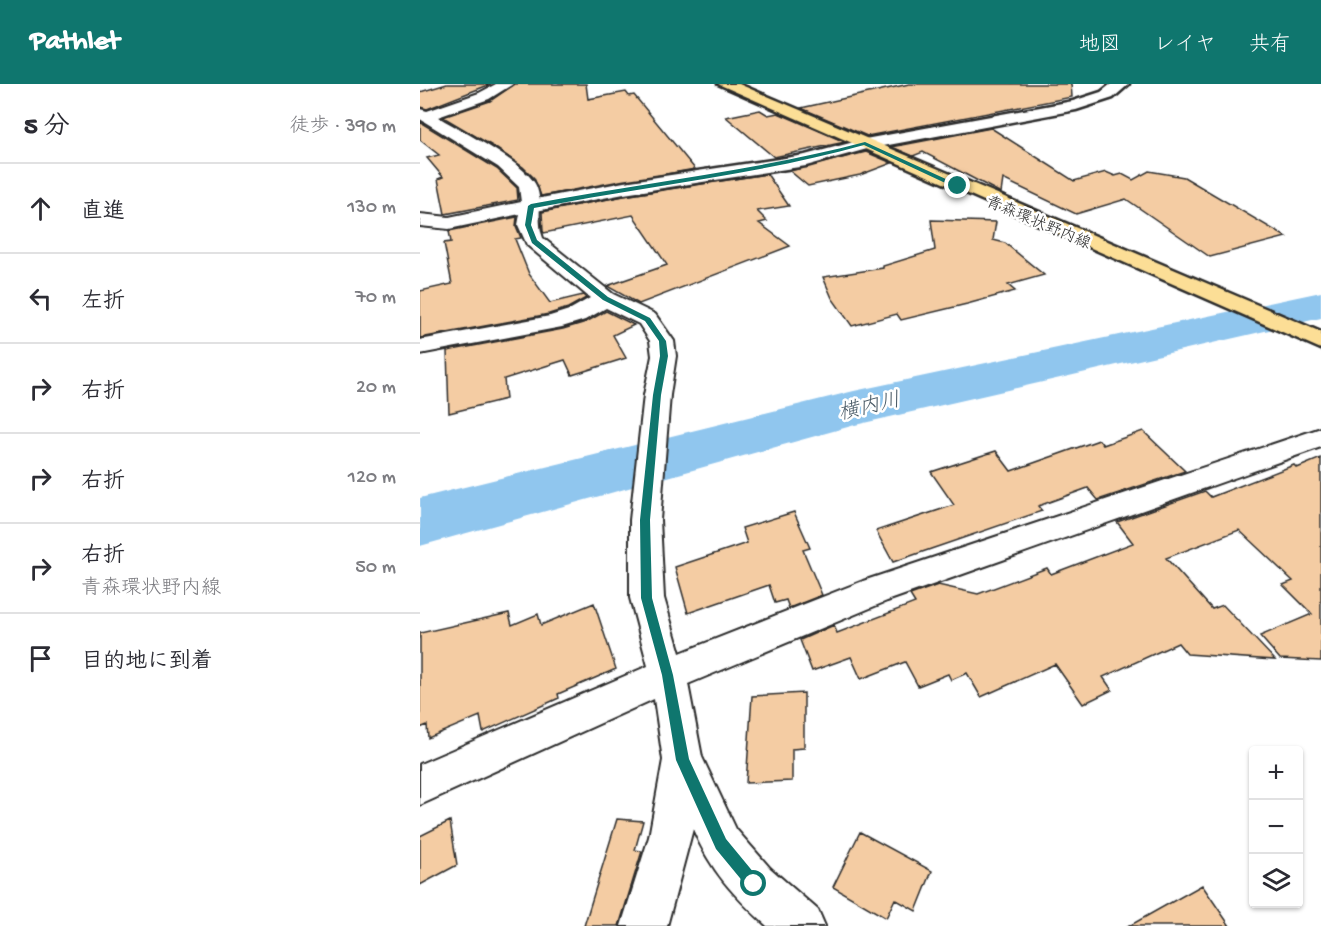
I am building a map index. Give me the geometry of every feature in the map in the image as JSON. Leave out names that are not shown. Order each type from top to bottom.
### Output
[{"type":"main road","name":"青森環状野内線","points":[[726,84],[1026,216],[1321,341]]},
{"type":"street","points":[[424,115],[484,96],[506,84]]},
{"type":"street","points":[[420,220],[448,223],[624,188],[806,160],[865,144],[1095,101],[1121,84]]},
{"type":"street","points":[[424,115],[504,164],[528,186],[531,206],[528,225],[534,241],[605,298],[648,319],[662,341],[664,356],[657,395],[645,520],[647,598],[668,675],[683,760],[721,844],[754,884],[802,926]]},
{"type":"street","points":[[420,347],[554,322],[577,315],[605,298]]},
{"type":"street","points":[[420,785],[668,675],[875,591],[1321,437]]},
{"type":"street","points":[[645,926],[670,837],[683,760]]},
{"type":"building","points":[[447,84],[491,84],[427,109],[420,107],[420,92]]},
{"type":"building","points":[[515,84],[586,84],[588,99],[626,92],[629,96],[634,95],[695,169],[541,196],[534,178],[523,167],[443,117],[490,101]]},
{"type":"building","points":[[909,84],[1071,84],[1072,97],[867,136],[801,108]]},
{"type":"building","points":[[760,110],[768,115],[778,113],[845,142],[774,157],[726,117]]},
{"type":"building","points":[[420,122],[497,169],[517,188],[518,200],[445,214],[438,179],[443,177],[427,158],[439,155],[420,140]]},
{"type":"building","points":[[991,128],[1074,181],[1106,172],[1115,176],[1122,174],[1133,180],[1149,171],[1184,177],[1286,237],[1210,257],[1126,199],[1076,214],[1003,179],[1001,193],[923,152],[913,156],[892,147]]},
{"type":"building","points":[[866,152],[892,163],[860,175],[808,186],[790,171]]},
{"type":"building","points":[[767,174],[789,206],[757,211],[767,221],[759,223],[790,246],[639,304],[607,286],[667,265],[633,215],[544,233],[543,231],[542,212],[624,196]]},
{"type":"building","points":[[517,217],[516,226],[521,238],[515,239],[529,274],[550,303],[583,295],[586,298],[568,308],[549,314],[420,338],[420,291],[452,284],[444,243],[451,242],[449,231]]},
{"type":"building","points":[[931,220],[996,222],[993,240],[1005,243],[1044,275],[1008,285],[1015,291],[967,304],[901,320],[897,314],[852,326],[832,298],[823,277],[883,268],[883,266],[935,250]]},
{"type":"building","points":[[606,311],[634,325],[613,335],[626,358],[572,375],[565,360],[504,379],[506,399],[449,413],[447,351],[563,329],[586,322]]},
{"type":"building","points":[[1143,431],[1185,471],[1098,500],[1088,488],[1038,506],[1042,511],[893,562],[876,531],[954,505],[931,472],[996,451],[1011,471],[1099,440],[1103,445]]},
{"type":"building","points":[[1321,458],[1321,661],[1280,659],[1260,636],[1312,614],[1283,585],[1293,581],[1239,530],[1166,558],[1212,609],[1223,605],[1275,660],[1187,654],[1178,643],[1103,677],[1112,690],[1083,704],[1055,664],[981,697],[967,673],[951,680],[948,674],[918,686],[905,662],[861,679],[851,657],[812,671],[800,640],[834,625],[837,633],[915,603],[910,595],[938,585],[978,594],[1047,568],[1051,574],[1133,543],[1117,522],[1205,491],[1211,497],[1294,465],[1297,468]]},
{"type":"building","points":[[794,512],[810,548],[803,550],[822,595],[789,608],[786,600],[775,603],[769,585],[688,613],[675,567],[747,543],[742,528]]},
{"type":"building","points":[[594,603],[616,669],[558,694],[559,698],[483,732],[480,716],[428,738],[427,725],[420,728],[420,633],[509,613],[512,625],[538,614],[541,625]]},
{"type":"building","points":[[804,693],[804,748],[792,749],[792,781],[746,783],[752,696]]},
{"type":"building","points":[[617,819],[643,821],[635,850],[642,851],[619,926],[584,926]]},
{"type":"building","points":[[450,821],[457,865],[420,885],[420,836]]},
{"type":"building","points":[[860,832],[932,871],[916,911],[895,899],[886,918],[833,887]]},
{"type":"building","points":[[1202,885],[1230,926],[1129,926]]},
{"type":"waterway","name":"横内川","points":[[420,522],[854,408],[1321,305]]},
{"type":"route","points":[[754,884],[721,844],[683,760],[668,675],[647,598],[645,520],[657,395],[664,356],[662,341],[648,319],[605,298],[534,241],[528,225],[531,206],[624,188],[806,160],[865,144],[958,186]]}]
